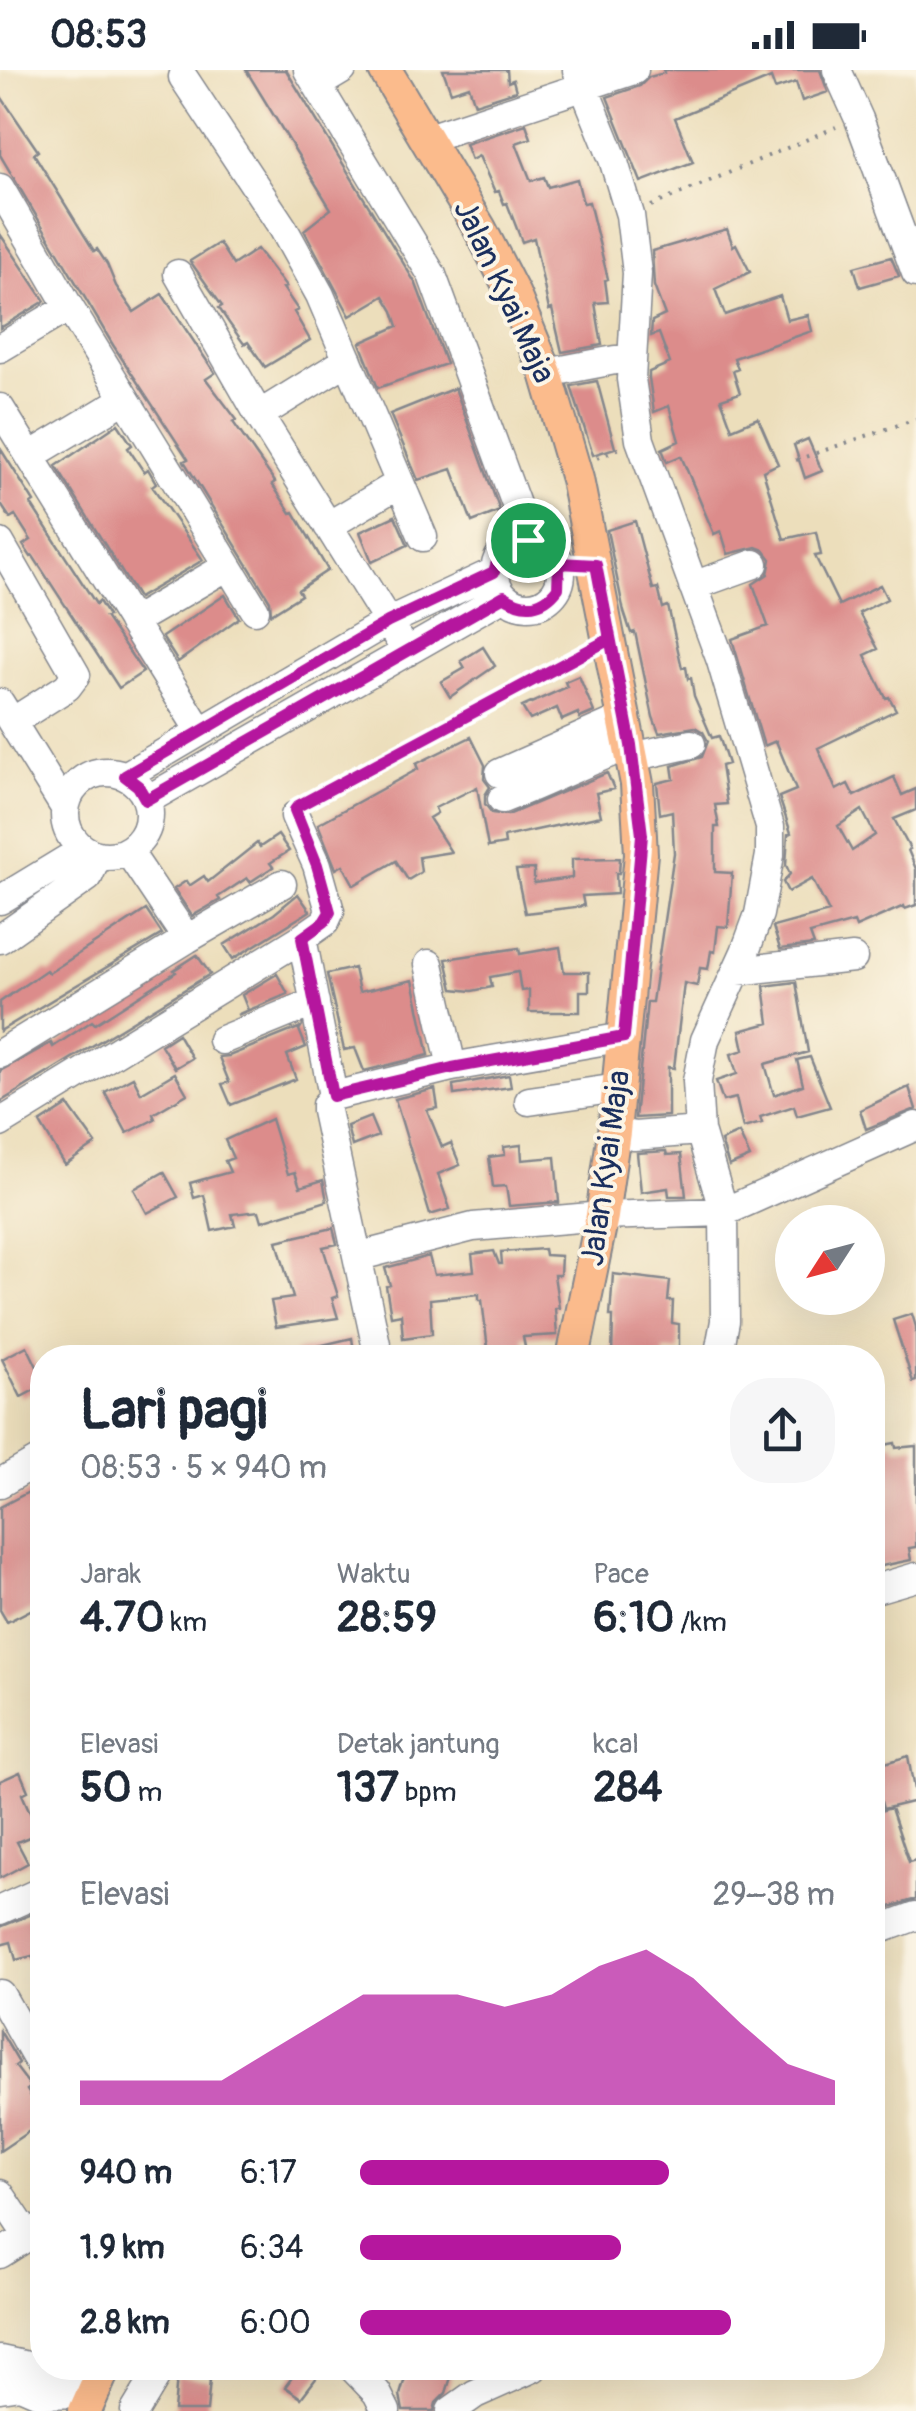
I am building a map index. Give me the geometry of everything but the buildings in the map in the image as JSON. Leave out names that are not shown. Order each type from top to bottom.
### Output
[{"type":"main road","name":"Jalan Kyai Maja","points":[[386,70],[514,295],[546,373],[577,480],[630,740],[642,835],[624,1037],[602,1216],[576,1345]]},
{"type":"street","points":[[342,70],[312,78],[432,275],[528,540]]},
{"type":"street","points":[[428,138],[575,86],[634,70]]},
{"type":"street","points":[[836,70],[859,118],[916,272]]},
{"type":"street","points":[[184,77],[283,228],[320,295],[424,537]]},
{"type":"street","points":[[575,86],[613,159],[630,215],[637,273],[616,361],[640,440],[721,661],[770,827],[770,855],[762,901],[737,971],[700,1054],[690,1132],[709,1213],[725,1321],[720,1345]]},
{"type":"street","points":[[0,188],[254,610]]},
{"type":"street","points":[[178,274],[407,652]]},
{"type":"street","points":[[0,348],[69,307]]},
{"type":"street","points":[[260,415],[348,360]]},
{"type":"street","points":[[546,373],[616,361]]},
{"type":"street","points":[[30,456],[125,399]]},
{"type":"street","points":[[0,410],[200,731]]},
{"type":"street","points":[[328,526],[400,483]]},
{"type":"street","points":[[528,540],[548,546],[559,563],[561,576],[550,598],[526,606],[499,584],[497,560],[504,549],[528,540]]},
{"type":"street","points":[[0,543],[76,675],[67,687],[6,713],[65,808]]},
{"type":"street","points":[[559,563],[596,565]]},
{"type":"street","points":[[693,586],[754,564]]},
{"type":"street","points":[[132,622],[228,566]]},
{"type":"street","points":[[125,776],[388,622],[499,584]]},
{"type":"street","points":[[146,800],[407,652],[499,584]]},
{"type":"street","points":[[501,786],[545,783],[630,740],[691,744]]},
{"type":"street","points":[[109,772],[125,776],[138,786],[146,800],[147,829],[128,851],[114,856],[91,852],[72,838],[66,824],[65,808],[70,794],[86,777],[109,772]]},
{"type":"street","points":[[0,1123],[324,922],[330,912],[317,865],[295,816]]},
{"type":"street","points":[[128,851],[187,939]]},
{"type":"street","points":[[0,900],[91,852]]},
{"type":"street","points":[[0,939],[88,878],[91,852]]},
{"type":"street","points":[[0,1054],[282,884]]},
{"type":"street","points":[[302,938],[333,1096]]},
{"type":"street","points":[[737,971],[853,958]]},
{"type":"street","points":[[430,964],[452,1068]]},
{"type":"street","points":[[222,1040],[315,1002]]},
{"type":"street","points":[[377,1345],[326,1104],[333,1096],[452,1068],[624,1037]]},
{"type":"street","points":[[529,1101],[618,1088]]},
{"type":"street","points":[[360,1256],[472,1227],[602,1216],[709,1213],[916,1126]]},
{"type":"street","points":[[614,1132],[634,1136],[690,1132]]},
{"type":"street","points":[[0,1483],[30,1466]]},
{"type":"street","points":[[885,1586],[916,1578]]},
{"type":"street","points":[[0,1910],[30,1896]]},
{"type":"street","points":[[885,1927],[916,1916]]},
{"type":"street","points":[[0,1994],[30,2047]]},
{"type":"street","points":[[0,2194],[30,2226]]},
{"type":"street","points":[[0,2254],[30,2236]]},
{"type":"street","points":[[0,2360],[30,2368]]},
{"type":"street","points":[[71,2380],[95,2388]]},
{"type":"street","points":[[136,2411],[155,2380]]},
{"type":"street","points":[[364,2380],[386,2411]]},
{"type":"street","points":[[450,2411],[504,2380]]},
{"type":"street","points":[[0,2388],[20,2385],[41,2394],[95,2388]]},
{"type":"path","points":[[630,215],[859,118]]},
{"type":"path","points":[[796,460],[916,418]]},
{"type":"path","points":[[295,816],[298,806],[610,639]]},
{"type":"route","points":[[528,540],[504,549],[494,572],[388,622],[125,776],[138,786],[146,800],[504,596],[526,606],[550,598],[558,588],[559,563],[596,565],[610,639],[295,810],[330,912],[324,922],[302,938],[333,1096],[452,1068],[624,1037],[642,835],[626,718],[596,565],[559,563],[548,546],[528,540]]}]
